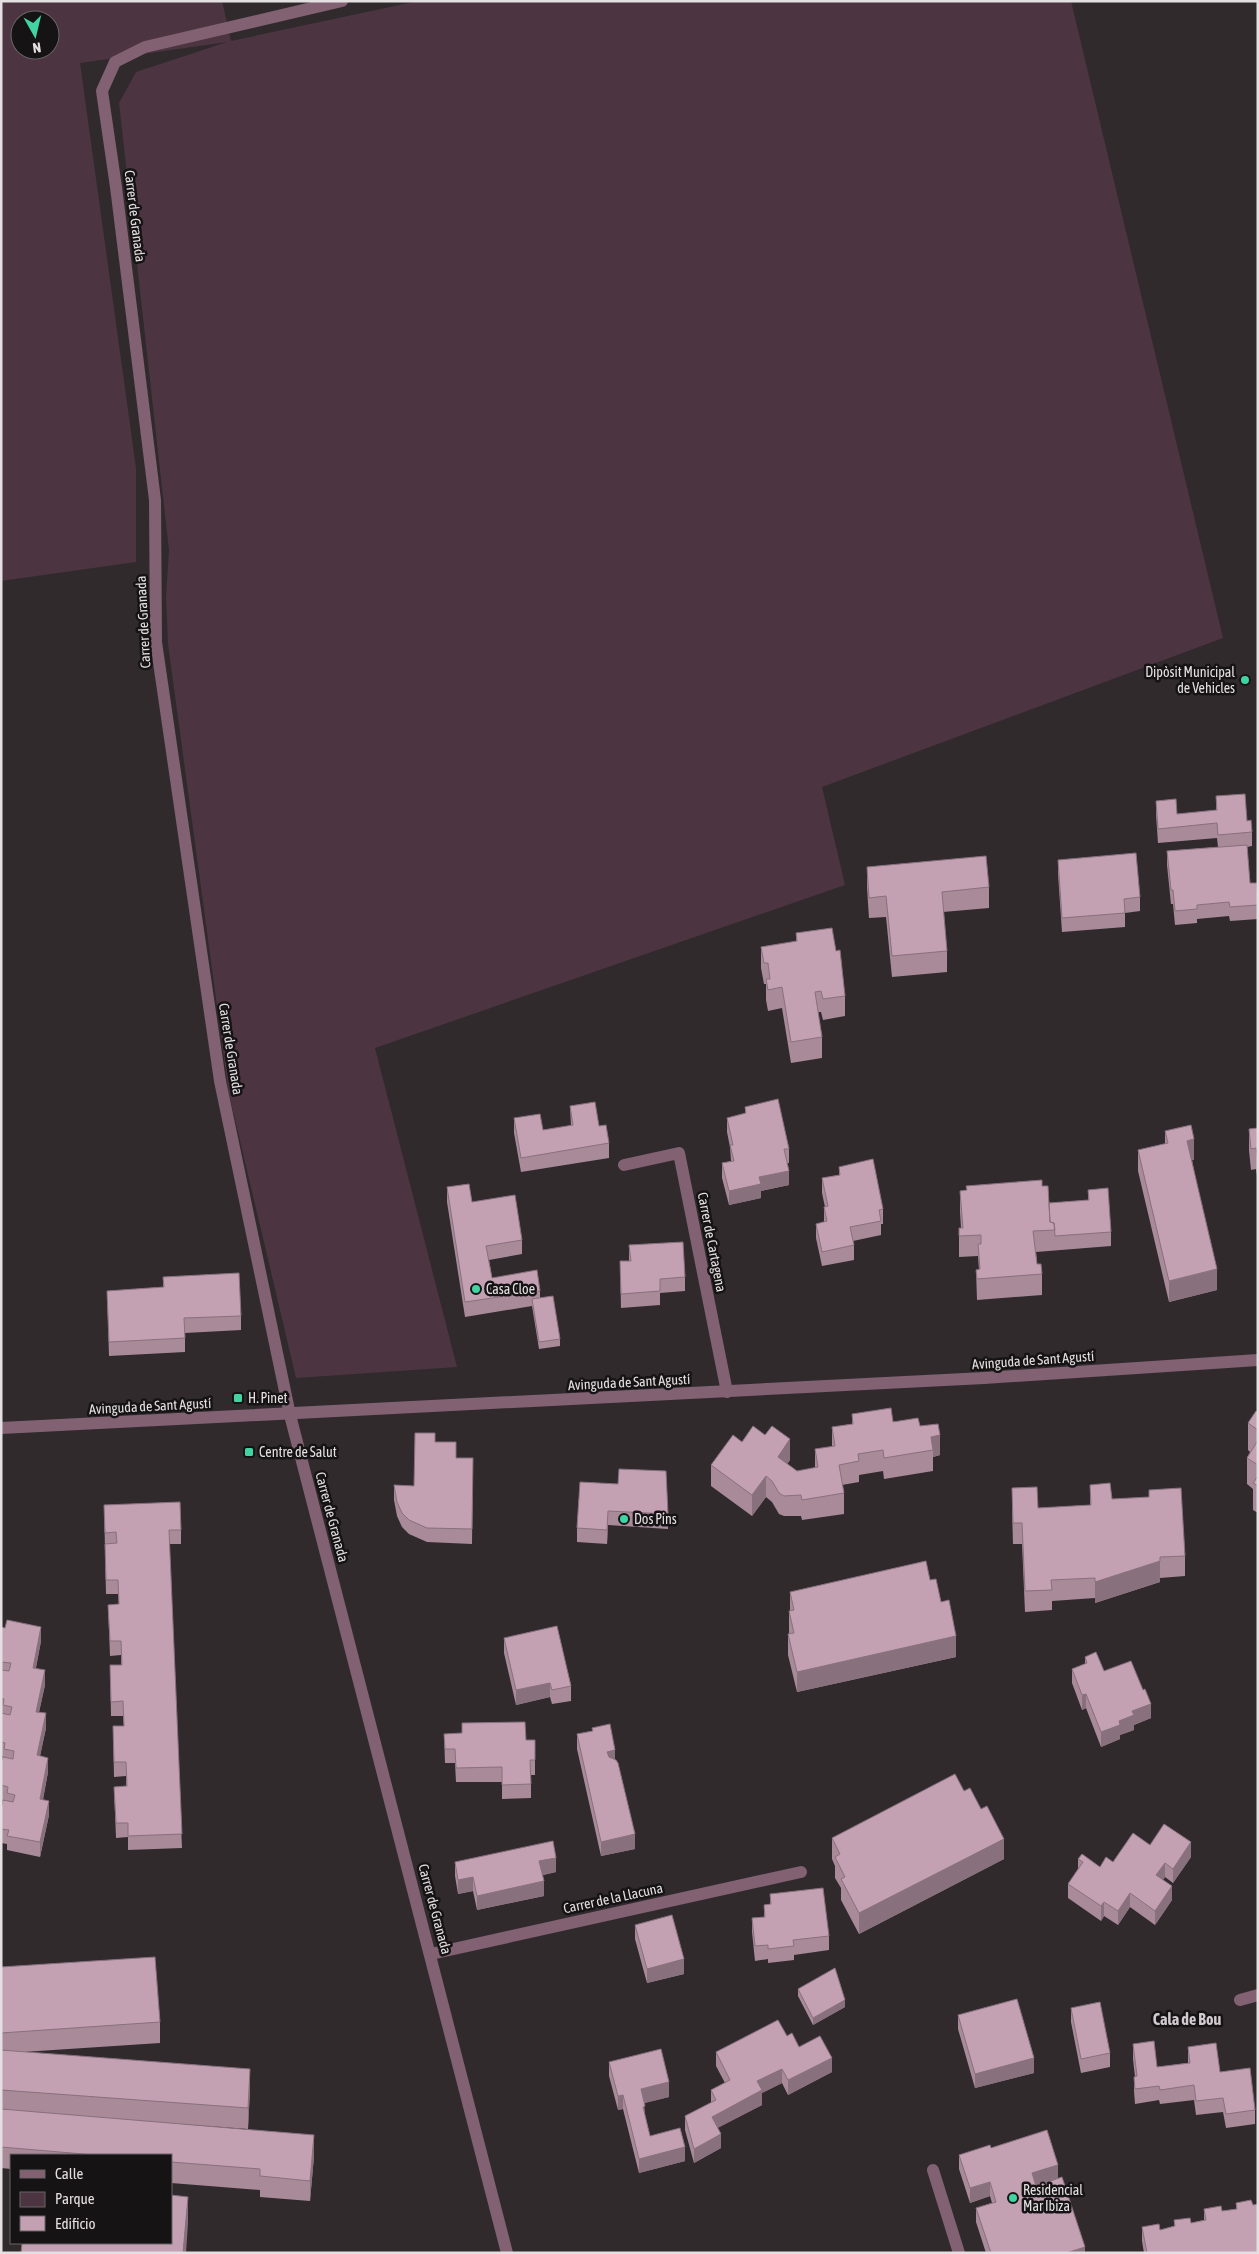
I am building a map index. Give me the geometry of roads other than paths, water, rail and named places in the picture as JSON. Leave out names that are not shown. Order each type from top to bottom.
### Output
[{"type":"street","name":"Carrer de Granada","points":[[342,1],[144,48],[115,62],[102,91],[116,187],[155,500],[156,642],[220,1081],[290,1414],[507,2253]]},
{"type":"street","name":"Carrer de Cartagena","points":[[624,1165],[679,1153],[727,1392]]},
{"type":"street","name":"Avinguda de Sant Agustí","points":[[1,1428],[727,1392],[1004,1377],[1258,1360]]},
{"type":"street","name":"Carrer de la Llacuna","points":[[431,1954],[801,1872]]},
{"type":"street","points":[[1240,2000],[1258,1995]]},
{"type":"street","points":[[933,2170],[959,2253]]},
{"type":"place","name":"Dipòsit Municipal de Vehicles","points":[[1245,680]]},
{"type":"place","name":"Casa Cloe","points":[[476,1289]]},
{"type":"place","name":"H. Pinet","points":[[238,1398]]},
{"type":"place","name":"Centre de Salut","points":[[249,1452]]},
{"type":"place","name":"Dos Pins","points":[[624,1519]]},
{"type":"place","name":"Residencial Mar Ibiza","points":[[1013,2198]]},
{"type":"district","name":"Cala de Bou","points":[[1187,2019]]}]
